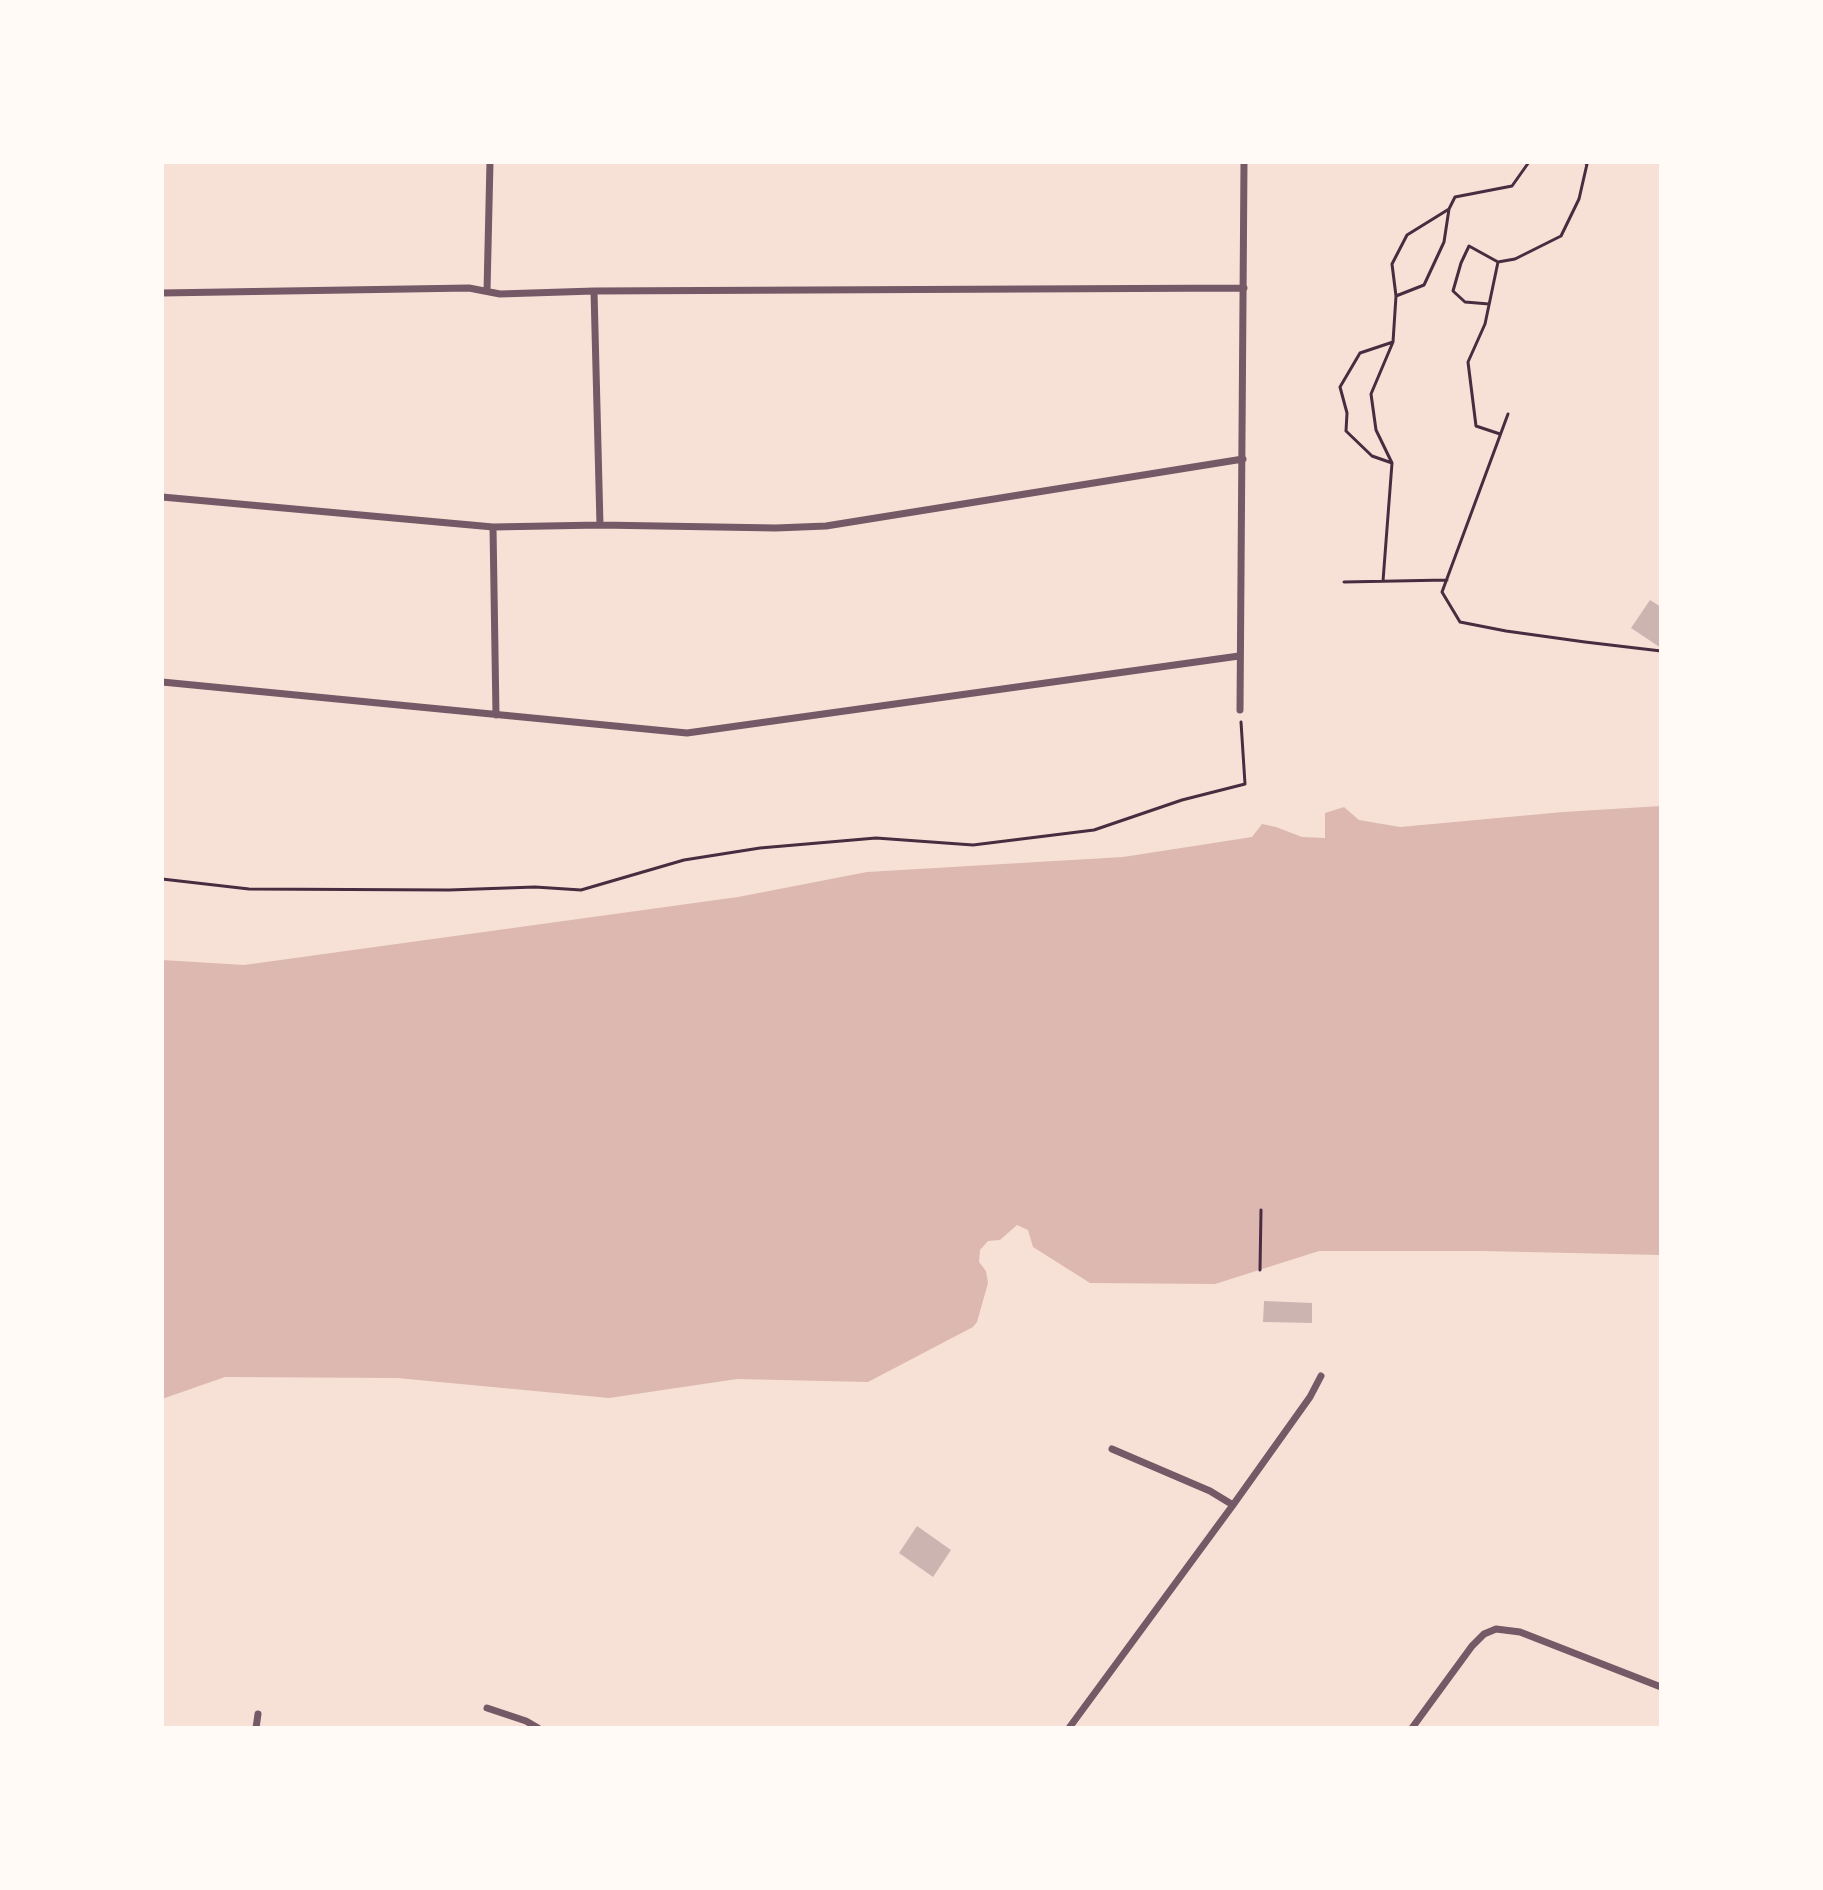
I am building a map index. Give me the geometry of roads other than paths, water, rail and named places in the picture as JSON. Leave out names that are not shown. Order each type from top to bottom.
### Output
[{"type":"street","points":[[487,291],[490,162]]},
{"type":"street","points":[[1240,710],[1244,162]]},
{"type":"street","points":[[162,293],[469,288],[500,294],[1244,288]]},
{"type":"street","points":[[594,291],[600,525]]},
{"type":"street","points":[[162,497],[493,527],[776,528],[826,526],[1243,459]]},
{"type":"street","points":[[493,527],[496,715]]},
{"type":"street","points":[[162,682],[687,733],[1239,656]]},
{"type":"street","points":[[1069,1728],[1233,1505],[1310,1397],[1321,1376]]},
{"type":"street","points":[[1112,1449],[1210,1491],[1233,1505]]},
{"type":"street","points":[[1412,1728],[1472,1646],[1484,1634],[1496,1629],[1520,1632],[1661,1687]]},
{"type":"street","points":[[487,1708],[538,1728]]},
{"type":"street","points":[[256,1728],[258,1714]]}]
